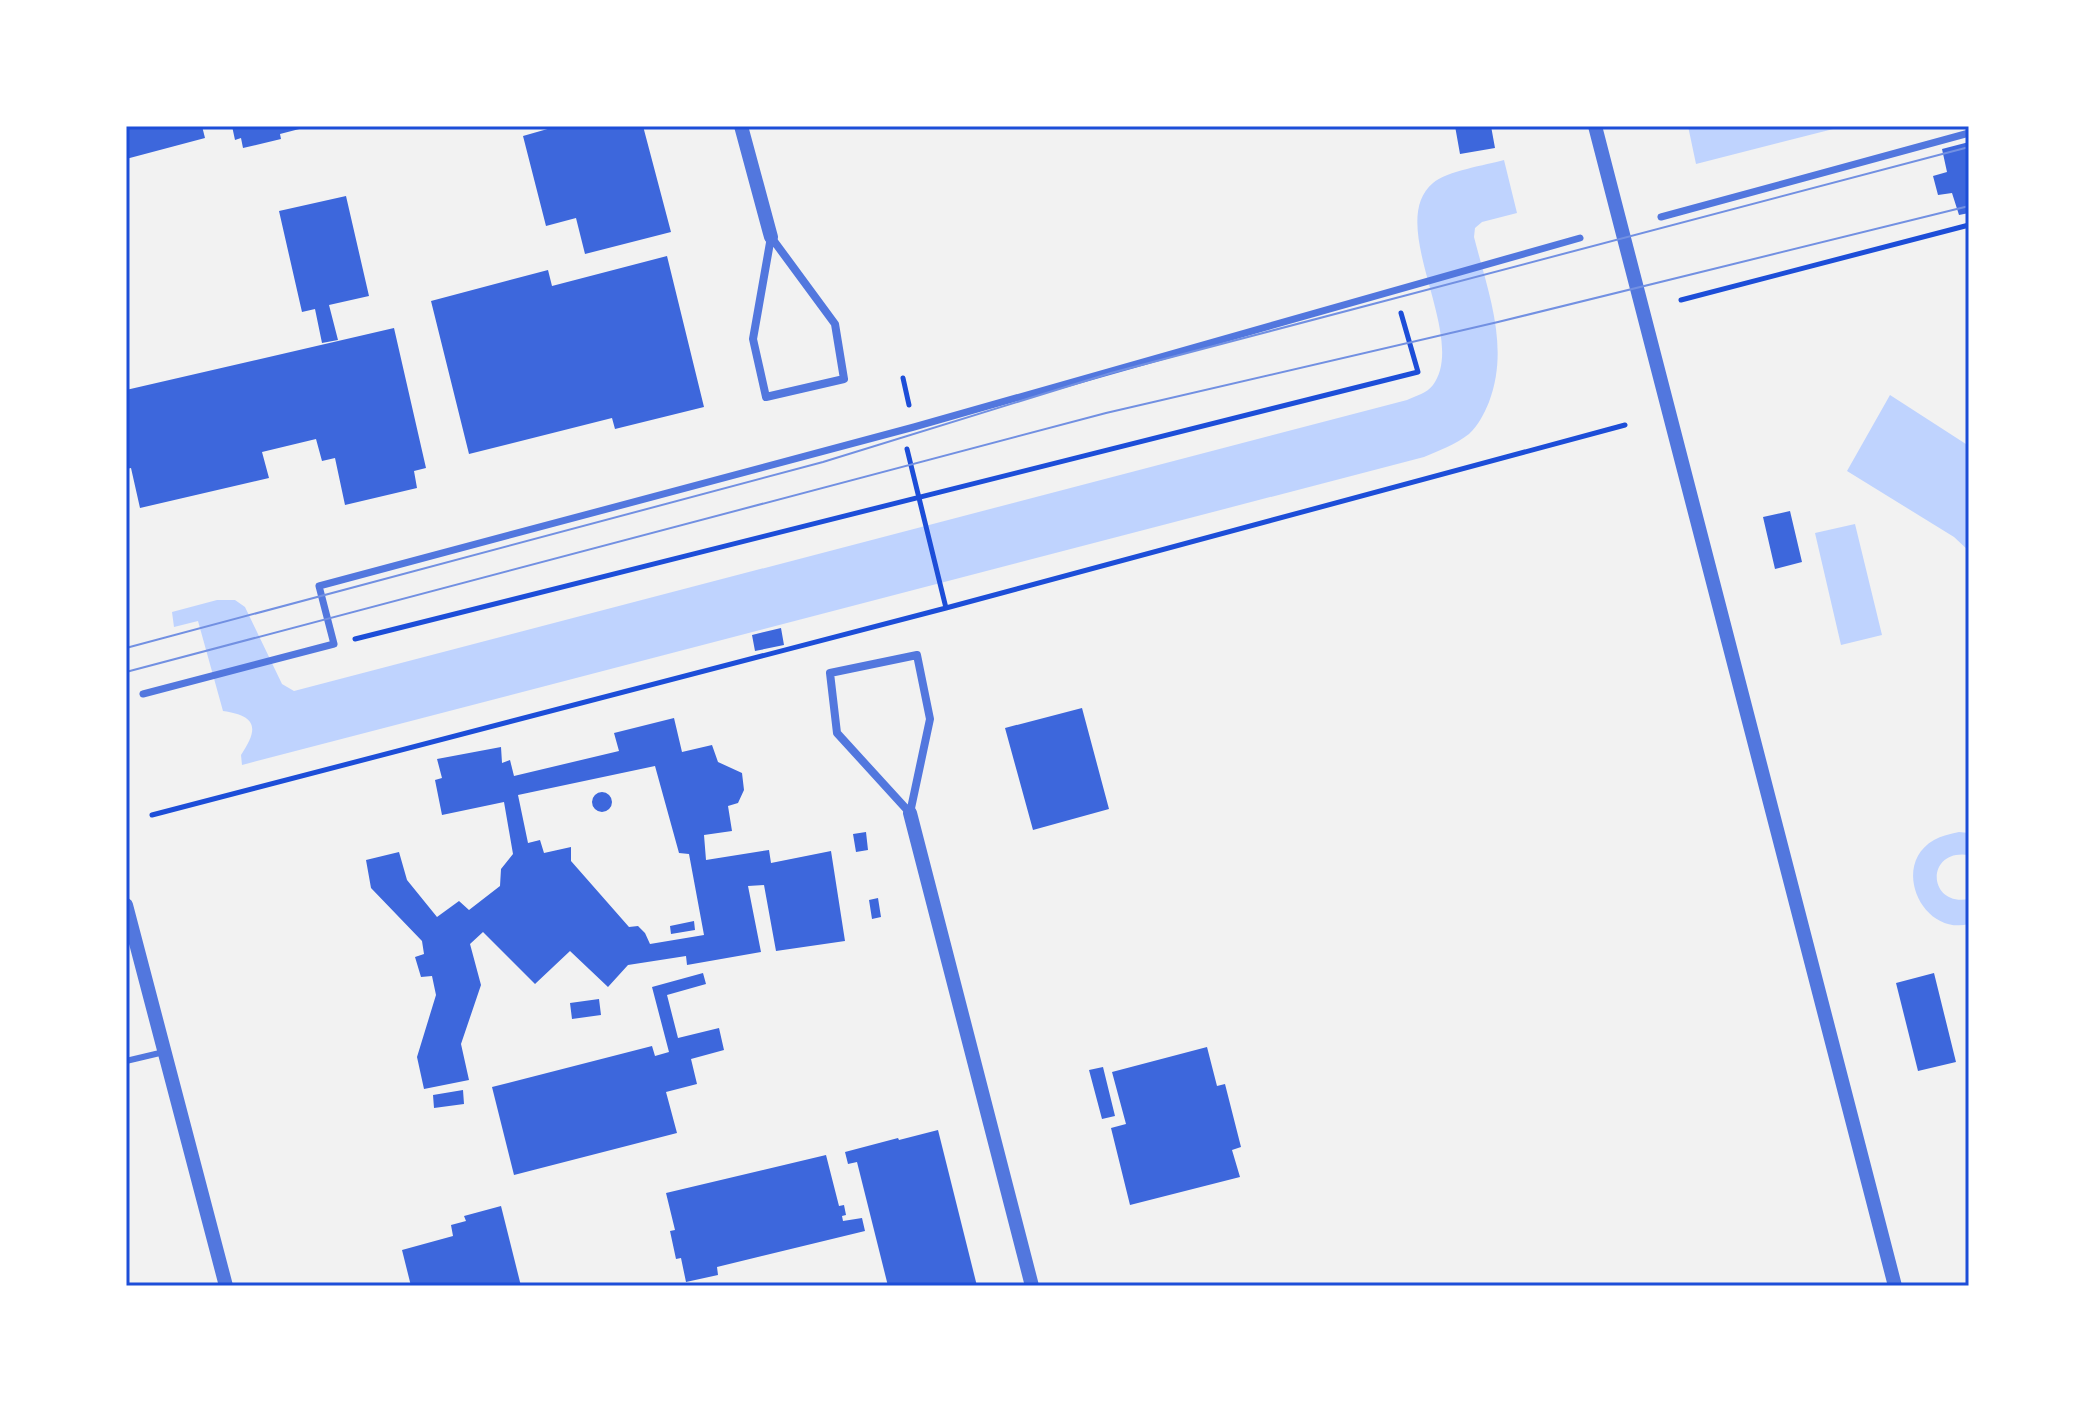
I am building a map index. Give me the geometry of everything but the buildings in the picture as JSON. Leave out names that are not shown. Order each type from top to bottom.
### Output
[{"type":"street","points":[[741,126],[771,237],[835,324],[844,379],[766,397],[753,339],[771,237]]},
{"type":"street","points":[[1595,126],[1895,1286]]},
{"type":"street","points":[[1661,217],[1969,133]]},
{"type":"street","points":[[143,694],[334,644],[319,586],[901,430],[1580,238]]},
{"type":"street","points":[[910,813],[837,733],[830,673],[917,655],[930,719],[910,813],[1032,1286]]},
{"type":"street","points":[[126,905],[226,1286]]},
{"type":"lane","points":[[126,1061],[164,1052]]},
{"type":"path","points":[[1681,300],[1969,225]]},
{"type":"path","points":[[334,644],[1418,372],[1395,291]]},
{"type":"path","points":[[152,815],[946,608],[1625,425]]},
{"type":"path","points":[[901,430],[946,608]]},
{"type":"water","points":[[1688,126],[1845,126],[1696,164]]},
{"type":"water","points":[[1504,160],[1517,213],[1482,222],[1475,228],[1474,237],[1495,320],[1495,381],[1487,406],[1472,431],[1424,457],[242,765],[241,755],[251,737],[252,725],[243,716],[223,711],[198,621],[174,627],[172,612],[217,600],[235,600],[245,607],[282,684],[294,691],[1407,400],[1431,388],[1441,364],[1436,310],[1417,225],[1420,201],[1439,179]]},
{"type":"water","points":[[1890,395],[1969,446],[1969,551],[1954,537],[1847,471]]},
{"type":"water","points":[[1855,524],[1882,635],[1841,645],[1815,533]]},
{"type":"water","points":[[1959,832],[1969,833],[1969,855],[1955,855],[1945,860],[1937,877],[1945,895],[1969,899],[1969,924],[1952,925],[1938,919],[1917,896],[1913,881],[1914,865],[1921,851],[1934,840]]},
{"type":"tram line","points":[[126,648],[823,462],[1111,373],[1969,147]]},
{"type":"tram line","points":[[126,672],[1106,413],[1498,322],[1969,206]]}]
